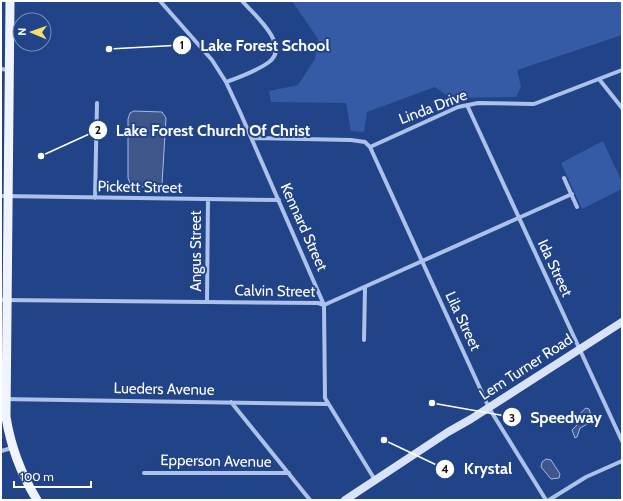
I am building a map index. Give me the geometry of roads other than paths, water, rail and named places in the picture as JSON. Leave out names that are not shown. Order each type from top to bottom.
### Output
[{"type":"main road","points":[[10,1],[5,69],[3,399],[12,448],[20,469],[37,500]]},
{"type":"main road","name":"Lem Turner Road","points":[[345,500],[448,432],[489,408],[622,322]]},
{"type":"street","name":"Kennard Street","points":[[160,1],[212,60],[226,82],[252,138],[324,305],[324,392],[327,404],[375,480]]},
{"type":"street","points":[[226,82],[270,62],[276,52],[275,41],[271,33],[242,1]]},
{"type":"street","name":"Linda Drive","points":[[370,147],[440,114],[467,105],[478,103],[534,104],[622,70]]},
{"type":"street","points":[[599,79],[622,108]]},
{"type":"street","points":[[95,198],[97,103]]},
{"type":"street","name":"Ida Street","points":[[467,105],[622,441]]},
{"type":"street","points":[[252,138],[351,140],[365,142],[370,147]]},
{"type":"street","name":"Lila Street","points":[[370,147],[489,408],[548,500]]},
{"type":"street","points":[[564,178],[577,207]]},
{"type":"street","name":"Calvin Street","points":[[4,300],[318,303],[324,305],[365,288],[572,194]]},
{"type":"street","name":"Pickett Street","points":[[4,196],[278,200]]},
{"type":"street","name":"Angus Street","points":[[207,302],[208,200]]},
{"type":"street","points":[[364,340],[365,288]]},
{"type":"street","name":"Lueders Avenue","points":[[3,399],[327,404]]},
{"type":"street","points":[[232,402],[310,500]]},
{"type":"street","points":[[1,451],[12,448]]},
{"type":"street","points":[[548,500],[586,477],[622,461]]},
{"type":"street","name":"Epperson Avenue","points":[[144,473],[288,474]]},
{"type":"place","name":"Lake Forest School","points":[[109,49]]},
{"type":"place","name":"Lake Forest Church Of Christ","points":[[41,156]]},
{"type":"place","name":"Speedway","points":[[432,403]]},
{"type":"place","name":"Krystal","points":[[384,440]]}]
